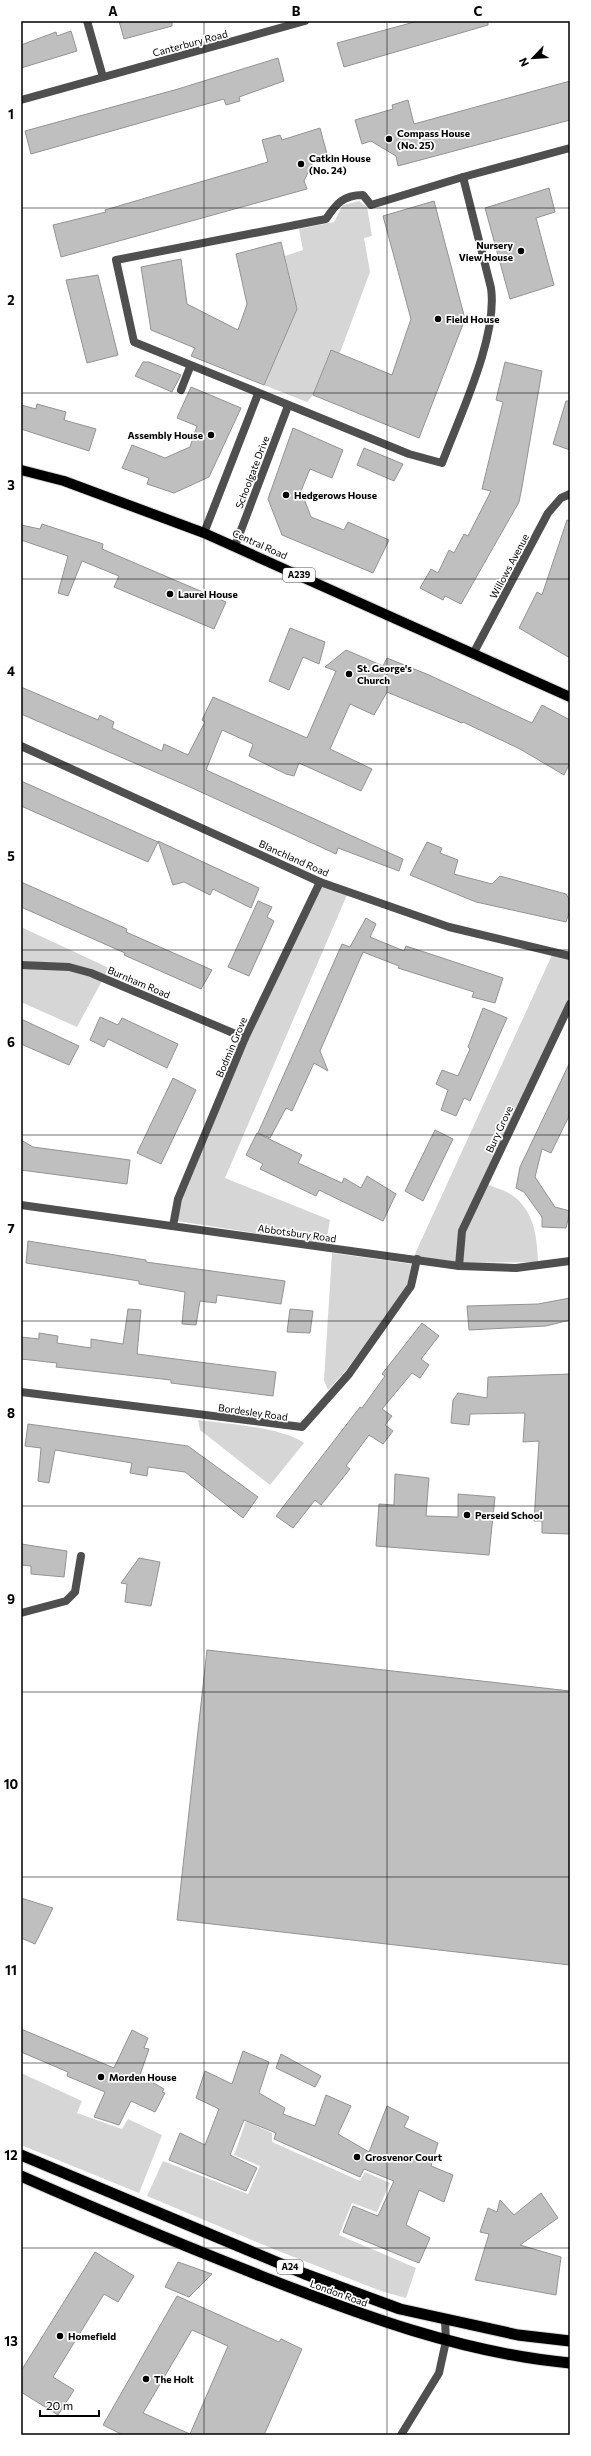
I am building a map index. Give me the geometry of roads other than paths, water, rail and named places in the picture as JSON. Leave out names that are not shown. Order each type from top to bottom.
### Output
[{"type":"highway","name":"London Road","points":[[21,2155],[305,2274],[400,2308],[445,2320],[518,2335],[570,2341]]},
{"type":"highway","name":"London Road","points":[[21,2176],[176,2242],[394,2326],[491,2352],[570,2363]]},
{"type":"main road","name":"Central Road","points":[[21,470],[64,481],[204,533],[570,697]]},
{"type":"street","points":[[87,21],[103,77]]},
{"type":"street","name":"Canterbury Road","points":[[21,100],[302,21]]},
{"type":"street","points":[[463,177],[491,288],[492,316],[486,344],[442,463],[409,454],[190,367],[134,342],[116,260],[326,219],[338,201],[345,197],[363,195],[371,206],[463,177],[570,148]]},
{"type":"street","points":[[181,390],[190,367]]},
{"type":"street","points":[[204,533],[258,394]]},
{"type":"street","name":"Schoolgate Drive","points":[[234,546],[288,406]]},
{"type":"street","name":"Willows Avenue","points":[[473,654],[548,513],[562,498],[570,494]]},
{"type":"street","name":"Blanchland Road","points":[[21,746],[320,882],[449,927],[570,956]]},
{"type":"street","name":"Bodmin Grove","points":[[173,1226],[178,1199],[245,1038],[320,882]]},
{"type":"street","name":"Burnham Road","points":[[21,965],[69,967],[91,973],[245,1038]]},
{"type":"street","name":"Bury Grove","points":[[459,1266],[462,1232],[570,1004]]},
{"type":"street","name":"Abbotsbury Road","points":[[21,1205],[459,1266],[516,1268],[570,1261]]},
{"type":"street","name":"Bordesley Road","points":[[21,1392],[302,1427],[349,1374],[411,1286],[416,1259]]},
{"type":"street","points":[[21,1613],[66,1601],[75,1592],[81,1556]]},
{"type":"street","points":[[401,2435],[440,2373],[446,2341],[445,2320]]},
{"type":"place","name":"Compass House (No. 25)","points":[[389,139]]},
{"type":"place","name":"Catkin House (No. 24)","points":[[301,164]]},
{"type":"place","name":"Nursery View House","points":[[521,251]]},
{"type":"place","name":"Field House","points":[[438,319]]},
{"type":"place","name":"Assembly House","points":[[211,435]]},
{"type":"place","name":"Hedgerows House","points":[[286,495]]},
{"type":"place","name":"Laurel House","points":[[170,594]]},
{"type":"place","name":"St. George's Church","points":[[349,674]]},
{"type":"place","name":"Perseid School","points":[[467,1515]]},
{"type":"place","name":"Morden House","points":[[101,2077]]},
{"type":"place","name":"Grosvenor Court","points":[[357,2157]]},
{"type":"place","name":"Homefield","points":[[60,2336]]},
{"type":"place","name":"The Holt","points":[[146,2379]]}]
